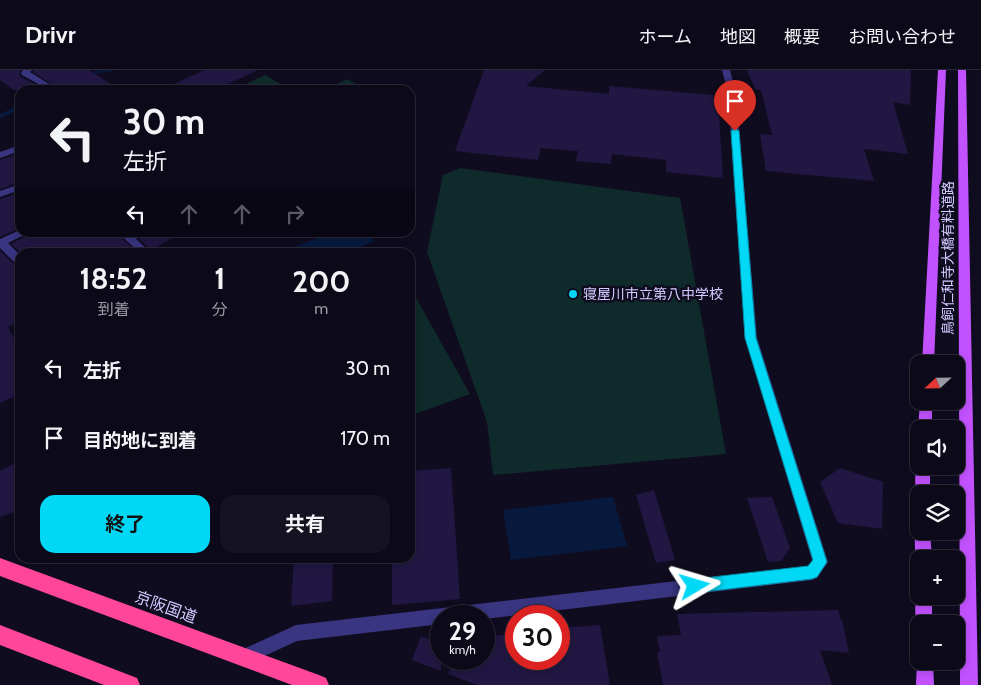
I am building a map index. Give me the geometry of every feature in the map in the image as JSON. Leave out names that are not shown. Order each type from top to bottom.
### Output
[{"type":"highway","name":"京阪国道","points":[[0,567],[319,685]]},
{"type":"highway","points":[[0,634],[130,685]]},
{"type":"main road","points":[[928,355],[942,70]]},
{"type":"main road","name":"鳥飼仁和寺大橋有料道路","points":[[962,70],[969,685]]},
{"type":"main road","points":[[925,670],[925,685]]},
{"type":"street","points":[[28,70],[25,73],[45,84]]},
{"type":"street","points":[[495,610],[812,573],[820,562],[751,338],[732,93],[726,70]]},
{"type":"street","points":[[0,155],[15,150]]},
{"type":"street","points":[[0,194],[15,189]]},
{"type":"street","points":[[15,236],[1,242],[15,256]]},
{"type":"street","points":[[127,237],[140,248]]},
{"type":"street","points":[[245,658],[296,633],[430,617]]},
{"type":"green space","points":[[265,75],[282,85],[244,85]]},
{"type":"green space","points":[[347,79],[358,85],[335,85]]},
{"type":"green space","points":[[460,168],[680,198],[726,454],[493,475],[487,422],[427,252],[443,175]]},
{"type":"green space","points":[[415,296],[470,394],[415,414]]},
{"type":"water","points":[[320,237],[372,237],[375,241],[357,248],[292,248]]},
{"type":"water","points":[[613,497],[627,546],[511,560],[503,510]]},
{"type":"building","points":[[0,70],[21,70],[19,74],[21,77],[37,85],[15,85],[14,90],[0,80]]},
{"type":"building","points":[[34,70],[89,70],[112,85],[49,85],[51,84],[33,72]]},
{"type":"building","points":[[205,70],[258,70],[226,85],[171,85]]},
{"type":"building","points":[[484,70],[545,70],[526,86],[609,94],[609,86],[714,95],[716,113],[719,114],[723,178],[666,172],[666,160],[612,154],[611,164],[576,161],[578,151],[541,148],[538,160],[455,151]]},
{"type":"building","points":[[747,70],[911,70],[910,105],[893,102],[908,154],[864,149],[874,181],[766,171],[760,134],[772,135],[761,90],[755,89]]},
{"type":"building","points":[[15,155],[15,184],[0,189],[0,160]]},
{"type":"building","points":[[15,194],[15,230],[0,237],[0,199]]},
{"type":"building","points":[[23,237],[120,237],[133,248],[16,248],[11,244]]},
{"type":"building","points":[[141,237],[174,237],[155,248],[149,248],[139,239]]},
{"type":"building","points":[[0,251],[15,265],[15,323],[8,327],[15,340],[15,396],[0,403]]},
{"type":"building","points":[[15,464],[15,512],[0,517],[0,471]]},
{"type":"building","points":[[451,468],[460,599],[392,605],[392,563],[415,563],[415,471]]},
{"type":"building","points":[[840,468],[883,482],[882,529],[838,523],[820,482]]},
{"type":"building","points":[[654,490],[675,560],[656,563],[636,495]]},
{"type":"building","points":[[772,497],[790,548],[781,561],[768,562],[747,498]]},
{"type":"building","points":[[294,563],[333,563],[332,601],[291,606]]},
{"type":"building","points":[[838,610],[849,653],[820,650],[832,685],[663,685],[657,653],[660,652],[657,636],[681,635],[677,614]]},
{"type":"building","points":[[600,625],[610,685],[477,685],[448,674],[450,670],[495,670],[495,636],[505,634],[505,670],[570,670],[570,627]]},
{"type":"building","points":[[421,636],[430,639],[430,667],[412,660]]},
{"type":"waterway","points":[[85,74],[112,70]]},
{"type":"waterway","points":[[0,116],[15,109]]},
{"type":"place","name":"寝屋川市立第八中学校","points":[[573,294]]},
{"type":"route","points":[[695,586],[812,573],[820,562],[751,338],[735,131]]}]
